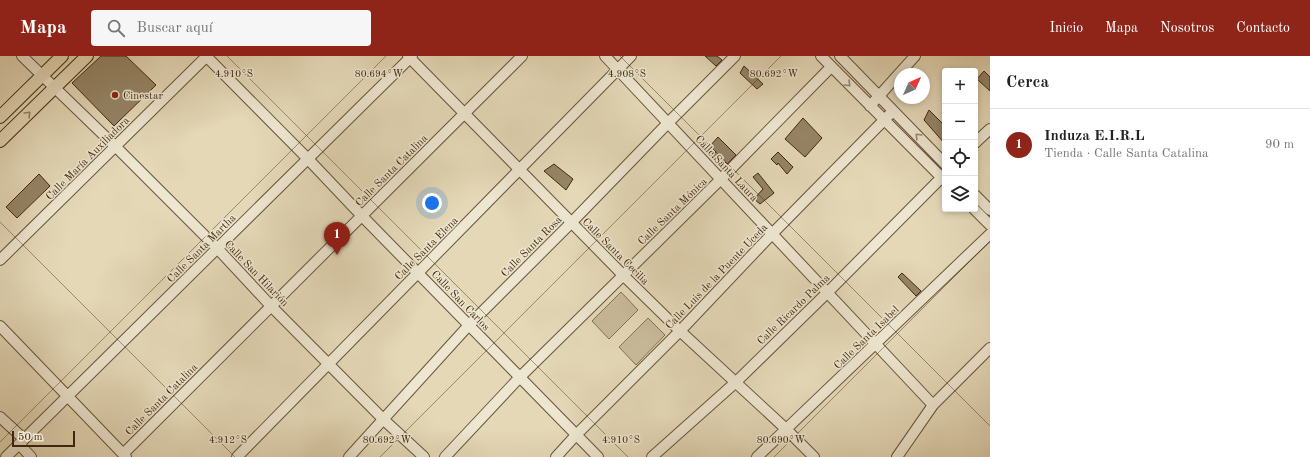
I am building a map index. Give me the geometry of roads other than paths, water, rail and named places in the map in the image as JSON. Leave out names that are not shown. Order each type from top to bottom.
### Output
[{"type":"main road","points":[[0,118],[62,56]]},
{"type":"main road","points":[[0,141],[87,56]]},
{"type":"street","name":"Calle San Hilarión","points":[[22,56],[217,248],[271,306],[384,420],[424,457]]},
{"type":"street","name":"Calle María Auxiliadora","points":[[0,260],[116,147],[206,56]]},
{"type":"street","name":"Calle San Carlos","points":[[206,56],[598,457]]},
{"type":"street","name":"Calle Santa Catalina","points":[[124,456],[271,306],[522,56]]},
{"type":"street","name":"Calle Santa Laura","points":[[605,56],[933,405]]},
{"type":"street","name":"Calle Santa Elena","points":[[237,457],[631,56]]},
{"type":"street","name":"Calle Santa Rosa","points":[[350,457],[469,325],[735,56]]},
{"type":"street","points":[[821,56],[942,176]]},
{"type":"street","points":[[840,56],[942,161]]},
{"type":"street","points":[[870,106],[915,56]]},
{"type":"street","name":"Calle Santa Cecilia","points":[[410,57],[464,114],[623,275],[680,331],[786,429],[814,457]]},
{"type":"street","name":"Calle Santa Martha","points":[[6,457],[410,57]]},
{"type":"street","name":"Calle Santa Mónica","points":[[445,457],[520,377],[721,179],[831,67]]},
{"type":"street","name":"Calle Luis de la Puente Uceda","points":[[556,457],[576,434],[680,331],[772,234],[893,111]]},
{"type":"street","points":[[978,140],[990,129]]},
{"type":"street","name":"Calle Ricardo Palma","points":[[652,457],[736,382],[942,180]]},
{"type":"street","points":[[978,197],[990,210]]},
{"type":"street","points":[[977,212],[990,225]]},
{"type":"street","name":"Calle Santa Isabel","points":[[757,457],[990,234]]},
{"type":"street","points":[[0,326],[124,456]]},
{"type":"street","points":[[897,457],[933,405],[990,348]]},
{"type":"street","points":[[0,417],[21,442],[31,457]]},
{"type":"place","name":"Cinestar","points":[[115,95]]},
{"type":"place","name":"Induza E.I.R.L","points":[[337,255]]}]
